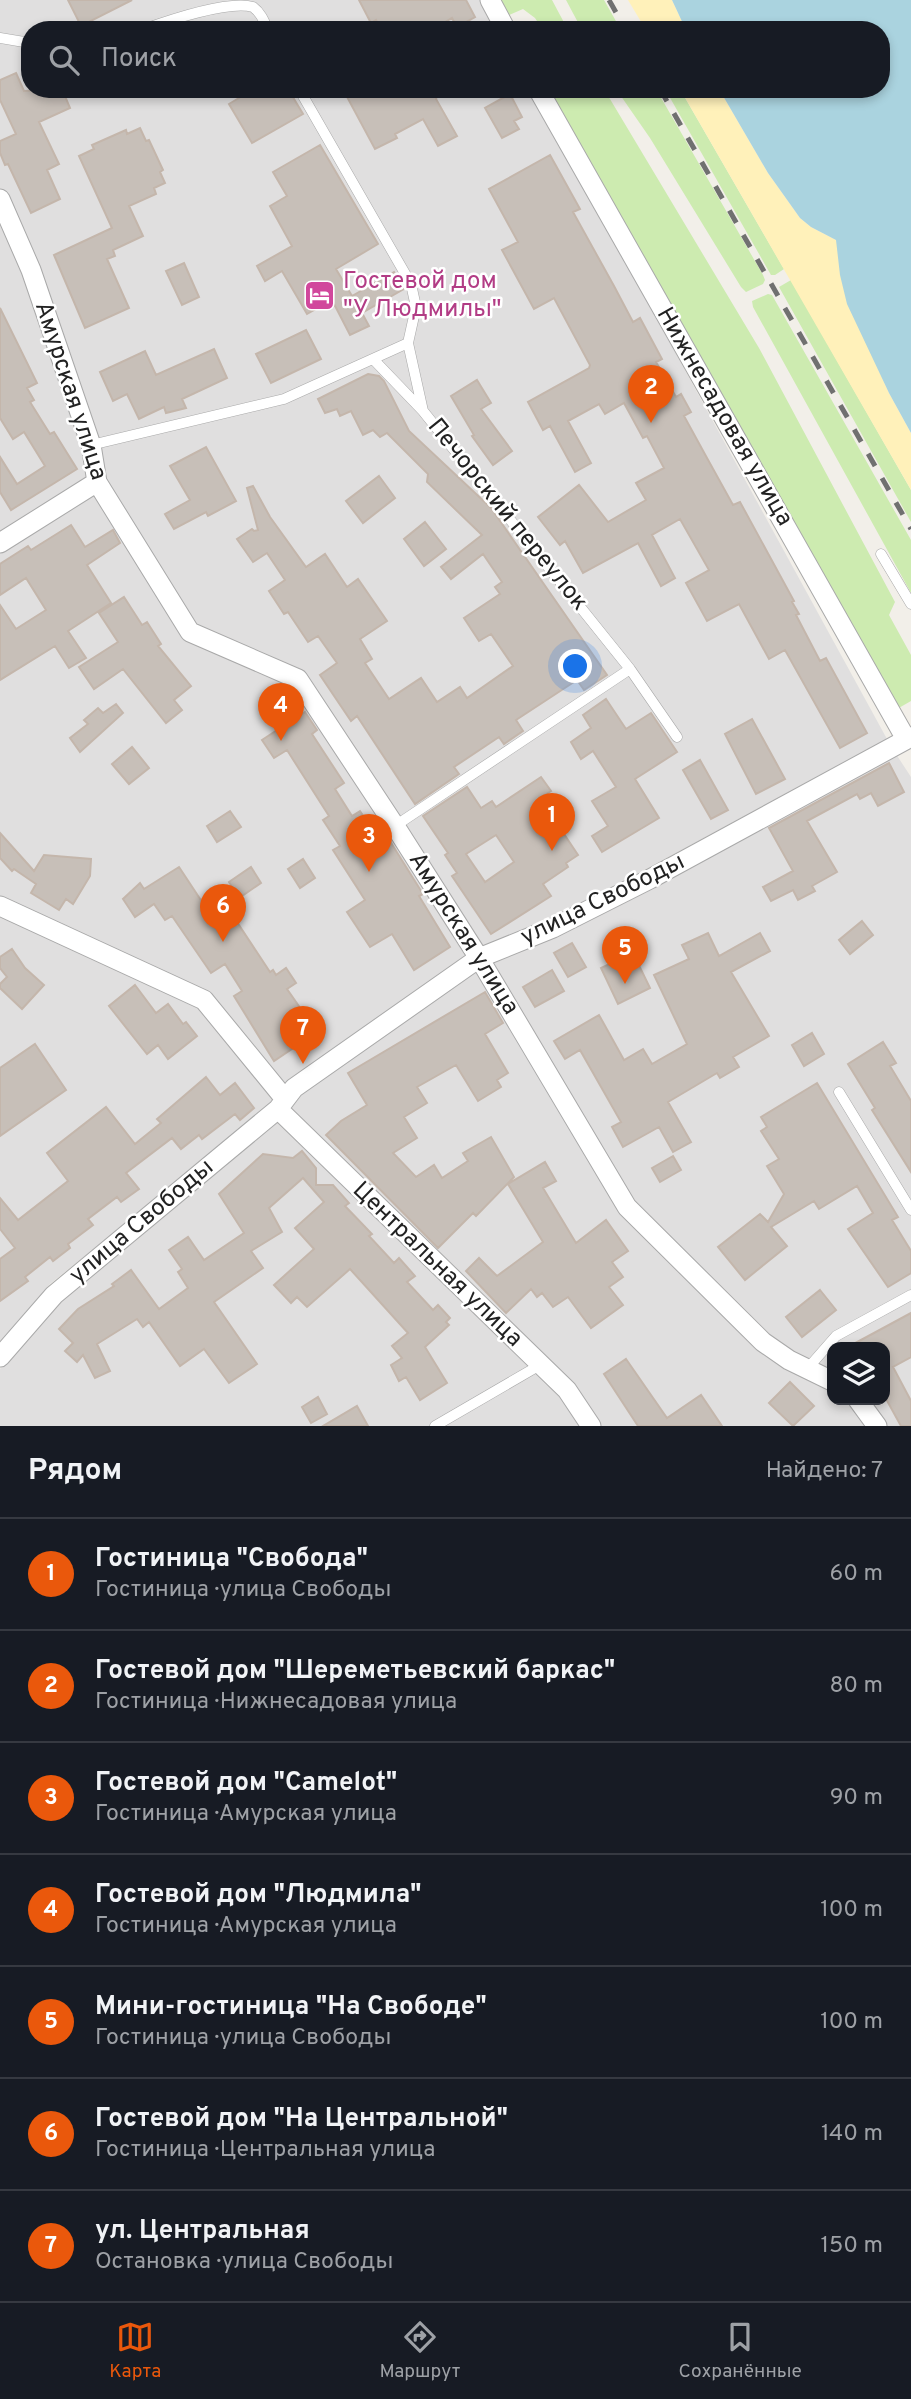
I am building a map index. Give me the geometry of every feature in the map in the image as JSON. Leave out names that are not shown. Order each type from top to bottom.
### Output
[{"type":"street","points":[[490,0],[501,21]]},
{"type":"street","name":"Нижнесадовая улица","points":[[543,98],[909,738]]},
{"type":"street","name":"Амурская улица","points":[[0,199],[31,270],[92,445],[97,482],[190,632],[298,679],[479,958],[627,1208],[763,1342],[789,1360],[827,1378]]},
{"type":"street","points":[[0,543],[97,482]]},
{"type":"street","name":"улица Свободы","points":[[0,1357],[54,1295],[281,1104],[294,1088],[479,958],[553,928],[650,879],[909,738]]},
{"type":"street","name":"Центральная улица","points":[[0,906],[204,1000],[281,1104],[567,1390],[591,1426]]},
{"type":"street","points":[[862,1405],[877,1426]]},
{"type":"lane","points":[[168,21],[213,5],[232,2],[254,7],[264,21]]},
{"type":"lane","points":[[0,38],[21,42]]},
{"type":"lane","name":"Печорский переулок","points":[[304,98],[411,284],[416,307],[408,343],[423,411],[630,669],[677,737]]},
{"type":"lane","points":[[92,445],[284,399],[408,343]]},
{"type":"lane","points":[[373,359],[423,411]]},
{"type":"lane","points":[[881,554],[911,604]]},
{"type":"lane","points":[[395,826],[630,669]]},
{"type":"lane","points":[[839,1092],[911,1210]]},
{"type":"lane","points":[[808,1368],[836,1336],[911,1295]]},
{"type":"lane","points":[[435,1426],[540,1365]]},
{"type":"shaded area","points":[[0,0],[482,0],[493,21],[21,21],[21,98],[536,98],[887,739],[548,922],[265,1111],[50,1284],[0,1343]]},
{"type":"shaded area","points":[[894,751],[911,777],[911,1426],[0,1426],[0,1369],[40,1320],[298,1094],[482,966]]},
{"type":"green space","points":[[498,0],[552,0],[563,21],[537,21],[523,9],[507,16]]},
{"type":"green space","points":[[566,0],[604,0],[616,21],[577,21]]},
{"type":"green space","points":[[553,98],[609,98],[759,348],[895,602],[889,615],[911,655],[911,701],[897,709]]},
{"type":"green space","points":[[622,98],[661,98],[763,275],[763,284],[746,292],[741,287],[650,138]]},
{"type":"green space","points":[[670,98],[685,98],[784,269],[771,275]]},
{"type":"green space","points":[[791,280],[911,490],[911,522],[779,287]]},
{"type":"green space","points":[[768,294],[772,295],[911,540],[911,593],[753,307],[752,301]]},
{"type":"sand","points":[[628,0],[672,0],[682,21],[641,21]]},
{"type":"sand","points":[[685,98],[724,98],[768,173],[800,218],[836,240],[871,353],[911,433],[911,490]]},
{"type":"water","points":[[672,0],[911,0],[911,433],[847,304],[836,240],[800,218],[768,173],[724,98],[890,98],[890,21],[682,21]]},
{"type":"building","points":[[68,0],[132,0],[91,21],[78,21]]},
{"type":"building","points":[[359,0],[466,0],[475,17],[468,21],[454,21],[452,18],[447,21],[370,21]]},
{"type":"building","points":[[16,73],[21,84],[21,98],[66,98],[70,108],[39,122],[59,164],[47,170],[60,199],[31,213],[0,153],[0,141],[16,134],[0,100],[0,80]]},
{"type":"building","points":[[239,98],[293,98],[303,114],[252,143],[229,104]]},
{"type":"building","points":[[348,98],[436,98],[457,136],[438,146],[423,119],[395,134],[397,138],[375,149]]},
{"type":"building","points":[[503,98],[512,98],[522,117],[514,121],[519,129],[502,138],[485,108]]},
{"type":"building","points":[[140,128],[146,141],[149,140],[163,170],[160,172],[165,183],[154,188],[156,194],[129,206],[143,236],[113,250],[115,256],[107,259],[129,308],[85,328],[54,255],[112,228],[79,156],[94,149],[92,145],[126,130],[127,134]]},
{"type":"building","points":[[320,145],[378,244],[336,269],[352,296],[394,272],[404,289],[362,313],[369,326],[350,335],[332,300],[307,314],[282,271],[265,281],[257,266],[292,246],[270,206],[287,196],[273,172]]},
{"type":"building","points":[[550,155],[580,209],[573,212],[633,322],[640,318],[662,359],[656,362],[676,397],[681,394],[691,412],[684,416],[707,458],[733,505],[740,502],[794,601],[792,602],[799,614],[796,615],[820,661],[826,658],[867,733],[840,748],[785,650],[769,659],[739,604],[707,621],[686,583],[709,570],[680,519],[652,535],[675,578],[661,586],[638,543],[583,573],[565,541],[560,545],[538,517],[579,485],[608,522],[646,500],[636,483],[664,468],[647,436],[643,438],[624,403],[605,414],[599,404],[568,421],[591,463],[575,472],[550,426],[543,430],[528,402],[590,365],[554,298],[534,309],[502,250],[518,242],[489,189]]},
{"type":"building","points":[[184,263],[199,297],[182,305],[166,271]]},
{"type":"building","points":[[0,308],[37,383],[27,388],[34,400],[30,402],[50,434],[54,432],[77,469],[11,510],[0,492],[0,457],[17,484],[45,466],[24,432],[13,439],[0,418]]},
{"type":"building","points":[[306,330],[321,359],[271,383],[256,354]]},
{"type":"building","points":[[214,349],[227,378],[182,399],[186,408],[166,413],[164,407],[139,419],[127,394],[113,401],[100,372],[145,351],[156,375]]},
{"type":"building","points":[[368,374],[379,376],[384,381],[409,431],[491,508],[607,675],[584,690],[577,680],[516,720],[523,731],[504,744],[499,737],[454,767],[459,774],[415,804],[357,716],[351,721],[320,675],[337,663],[318,636],[308,642],[288,612],[284,614],[269,591],[285,580],[267,553],[253,562],[237,539],[252,529],[258,530],[247,488],[253,486],[270,517],[306,567],[325,554],[347,587],[358,579],[387,621],[360,639],[372,659],[365,663],[389,699],[421,678],[437,702],[460,687],[467,698],[513,666],[491,634],[479,641],[464,618],[500,594],[495,587],[502,582],[483,554],[451,579],[441,567],[482,535],[427,482],[428,474],[387,433],[380,437],[373,430],[363,435],[351,411],[340,416],[337,409],[325,413],[318,399]]},
{"type":"building","points":[[477,380],[491,403],[481,409],[512,451],[493,465],[472,436],[474,435],[451,396]]},
{"type":"building","points":[[206,447],[236,501],[208,516],[206,512],[174,529],[165,514],[190,500],[170,466]]},
{"type":"building","points":[[379,476],[395,498],[363,523],[346,501]]},
{"type":"building","points":[[425,522],[446,549],[424,566],[404,539]]},
{"type":"building","points":[[71,525],[85,547],[113,530],[120,543],[87,565],[111,603],[68,631],[86,658],[69,668],[55,646],[0,680],[0,605],[16,629],[46,610],[26,578],[0,595],[0,564],[28,546],[31,550]]},
{"type":"building","points":[[124,597],[142,625],[147,622],[161,644],[158,646],[191,686],[174,700],[182,710],[166,723],[123,669],[94,689],[79,667],[118,642],[99,613]]},
{"type":"building","points":[[606,699],[626,729],[651,713],[677,752],[635,779],[659,818],[602,852],[592,836],[608,826],[592,801],[616,787],[593,751],[581,759],[571,742],[591,728],[583,715]]},
{"type":"building","points":[[116,704],[123,713],[80,752],[70,738],[88,724],[84,720],[98,708],[103,713]]},
{"type":"building","points":[[305,712],[317,730],[312,734],[344,783],[335,789],[352,816],[360,811],[368,823],[372,822],[384,841],[388,838],[423,894],[419,896],[450,947],[414,970],[392,934],[370,947],[347,912],[365,900],[333,850],[340,846],[323,820],[329,816],[287,750],[274,758],[262,740]]},
{"type":"building","points":[[752,719],[785,779],[756,794],[725,734]]},
{"type":"building","points":[[132,747],[149,768],[129,784],[112,764]]},
{"type":"building","points":[[700,760],[728,810],[711,819],[683,770]]},
{"type":"building","points":[[889,763],[904,792],[878,806],[871,793],[860,799],[857,794],[807,821],[837,872],[812,886],[815,891],[798,900],[793,890],[771,901],[763,887],[793,871],[769,828]]},
{"type":"building","points":[[541,777],[551,791],[540,798],[578,855],[566,863],[568,867],[543,884],[551,896],[491,934],[452,876],[457,873],[445,855],[448,853],[423,816],[467,787],[481,808],[492,801],[496,807]],"holes":[[[496,835],[514,862],[485,882],[466,854]]]},
{"type":"building","points":[[230,811],[241,827],[217,842],[207,826]]},
{"type":"building","points":[[0,833],[34,871],[44,855],[91,859],[90,876],[73,904],[66,899],[59,910],[31,893],[36,884],[14,869],[12,871],[0,858]]},
{"type":"building","points":[[303,859],[315,878],[300,888],[288,869]]},
{"type":"building","points":[[179,867],[214,920],[229,910],[270,972],[273,970],[276,975],[286,968],[296,983],[287,989],[317,1032],[274,1061],[234,996],[242,991],[225,964],[211,973],[172,916],[165,920],[154,904],[135,917],[123,899],[140,883],[144,889]]},
{"type":"building","points":[[251,867],[261,883],[239,898],[229,882]]},
{"type":"building","points":[[862,921],[873,935],[850,954],[839,940]]},
{"type":"building","points":[[708,933],[719,956],[760,933],[770,951],[731,972],[769,1036],[733,1057],[739,1067],[720,1078],[717,1073],[668,1102],[691,1142],[673,1152],[659,1127],[623,1147],[612,1127],[621,1122],[580,1050],[565,1059],[554,1041],[599,1015],[624,1060],[643,1049],[652,1064],[687,1044],[654,975],[689,959],[682,945]]},
{"type":"building","points":[[572,943],[586,967],[568,977],[554,953]]},
{"type":"building","points":[[12,949],[25,968],[44,985],[22,1009],[0,988],[0,984],[7,977],[0,968],[0,957]]},
{"type":"building","points":[[633,953],[650,988],[618,1004],[601,968]]},
{"type":"building","points":[[552,970],[564,991],[535,1007],[523,987]]},
{"type":"building","points":[[135,985],[156,1013],[168,1004],[183,1024],[186,1022],[197,1036],[168,1059],[158,1045],[147,1054],[109,1006]]},
{"type":"building","points":[[485,992],[503,1023],[485,1034],[508,1073],[497,1080],[501,1087],[478,1101],[456,1065],[417,1087],[427,1103],[404,1117],[417,1138],[393,1153],[416,1177],[434,1165],[442,1178],[468,1161],[463,1153],[491,1137],[514,1177],[476,1216],[473,1213],[438,1248],[326,1135],[341,1121],[367,1105],[348,1073]]},
{"type":"building","points":[[812,1033],[824,1054],[804,1066],[792,1045]]},
{"type":"building","points":[[883,1042],[896,1063],[890,1066],[911,1101],[911,1172],[872,1110],[875,1108],[848,1064]]},
{"type":"building","points":[[35,1044],[66,1090],[0,1136],[0,1068]]},
{"type":"building","points":[[206,1077],[220,1095],[235,1083],[254,1108],[240,1120],[235,1114],[202,1139],[199,1135],[181,1149],[172,1138],[126,1173],[139,1189],[121,1202],[117,1197],[88,1219],[93,1225],[68,1244],[70,1248],[53,1261],[50,1257],[25,1277],[28,1281],[0,1301],[0,1259],[15,1248],[0,1229],[0,1198],[18,1220],[68,1181],[47,1153],[106,1107],[135,1144],[161,1123],[157,1119]]},
{"type":"building","points":[[817,1083],[898,1217],[892,1220],[911,1251],[911,1273],[888,1287],[848,1229],[873,1213],[857,1186],[819,1209],[814,1201],[771,1227],[787,1246],[745,1280],[718,1247],[760,1214],[768,1222],[784,1194],[767,1166],[779,1159],[761,1131],[767,1127],[761,1117]]},
{"type":"building","points":[[302,1151],[316,1168],[316,1185],[333,1185],[349,1203],[345,1206],[372,1234],[369,1236],[394,1263],[399,1258],[415,1276],[407,1282],[433,1310],[438,1305],[450,1318],[446,1322],[449,1325],[425,1347],[447,1383],[420,1400],[406,1377],[399,1381],[391,1365],[402,1358],[392,1346],[408,1333],[350,1269],[307,1307],[297,1297],[291,1303],[274,1285],[314,1249],[295,1228],[324,1202],[303,1178],[269,1208],[282,1232],[251,1251],[263,1268],[214,1302],[257,1364],[229,1383],[204,1349],[180,1366],[149,1322],[143,1327],[137,1319],[97,1344],[110,1371],[95,1378],[83,1355],[77,1362],[65,1351],[73,1343],[59,1329],[78,1309],[114,1286],[112,1284],[131,1270],[159,1309],[188,1288],[178,1272],[182,1269],[169,1250],[188,1237],[204,1260],[244,1233],[219,1194],[263,1154],[293,1158]]},
{"type":"building","points":[[673,1156],[681,1170],[660,1182],[652,1168]]},
{"type":"building","points":[[545,1162],[556,1181],[543,1188],[576,1243],[606,1220],[628,1251],[612,1262],[623,1277],[609,1287],[623,1305],[591,1328],[568,1297],[553,1307],[542,1293],[537,1297],[531,1289],[506,1313],[466,1271],[479,1258],[497,1276],[543,1242],[508,1184]]},
{"type":"building","points":[[820,1290],[836,1310],[802,1337],[786,1317]]},
{"type":"building","points":[[911,1313],[911,1357],[893,1367],[911,1401],[911,1426],[901,1426],[889,1405],[890,1342],[857,1342]]},
{"type":"building","points":[[626,1359],[667,1418],[701,1395],[722,1426],[638,1426],[604,1374]]},
{"type":"building","points":[[790,1382],[814,1406],[793,1426],[769,1403]]},
{"type":"building","points":[[318,1397],[327,1414],[311,1423],[302,1407]]},
{"type":"building","points":[[357,1406],[368,1426],[323,1426]]},
{"type":"railway","points":[[609,0],[621,21]]},
{"type":"railway","points":[[665,98],[911,529]]},
{"type":"place","name":"Гостевой дом \"У Людмилы\"","points":[[320,296]]},
{"type":"place","name":"Гостевой дом \"Шереметьевский баркас\"","points":[[651,423]]},
{"type":"place","name":"Гостевой дом \"Людмила\"","points":[[281,741]]},
{"type":"place","name":"Гостиница \"Свобода\"","points":[[552,851]]},
{"type":"place","name":"Гостевой дом \"Camelot\"","points":[[369,872]]},
{"type":"place","name":"Гостевой дом \"На Центральной\"","points":[[223,942]]},
{"type":"place","name":"Мини-гостиница \"На Свободе\"","points":[[625,984]]},
{"type":"place","name":"ул. Центральная","points":[[303,1064]]}]
